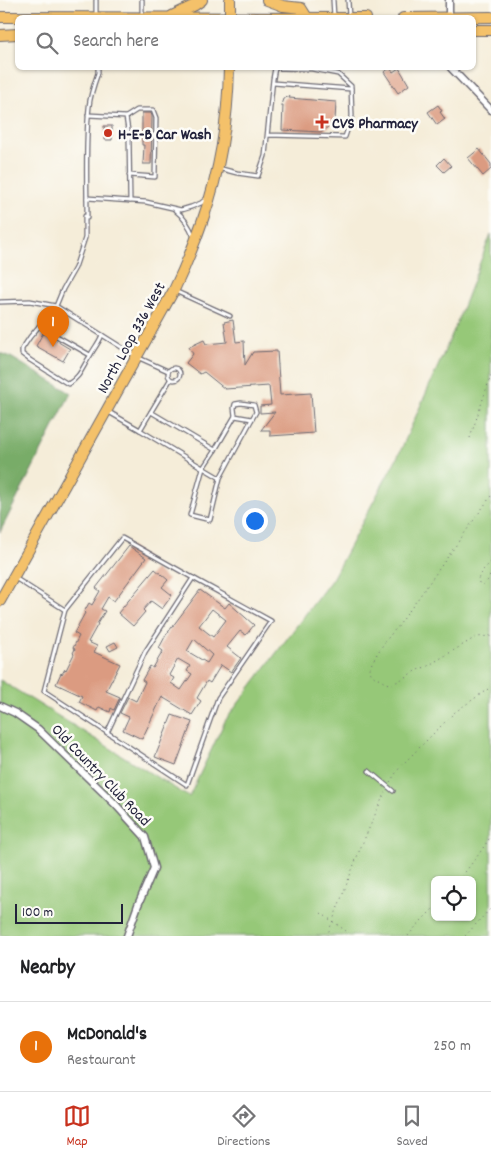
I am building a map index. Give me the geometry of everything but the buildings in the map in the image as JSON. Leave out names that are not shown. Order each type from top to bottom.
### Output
[{"type":"main road","points":[[173,15],[202,0]]},
{"type":"main road","points":[[230,0],[230,15]]},
{"type":"main road","points":[[267,0],[282,6],[301,8],[305,15]]},
{"type":"main road","points":[[0,17],[15,17]]},
{"type":"main road","points":[[476,17],[491,17]]},
{"type":"main road","points":[[476,30],[491,30]]},
{"type":"main road","points":[[0,35],[15,34]]},
{"type":"main road","points":[[223,70],[229,81]]},
{"type":"main road","name":"North Loop 336 West","points":[[0,601],[174,290],[194,244],[218,168],[229,70]]},
{"type":"street","points":[[449,0],[449,15]]},
{"type":"street","points":[[453,70],[491,110]]},
{"type":"street","name":"Old Country Club Road","points":[[0,706],[15,713],[38,729],[115,804],[144,837],[154,868],[127,936]]},
{"type":"lane","points":[[96,0],[96,15]]},
{"type":"lane","points":[[142,0],[142,15]]},
{"type":"lane","points":[[333,0],[334,15]]},
{"type":"lane","points":[[348,0],[349,15]]},
{"type":"lane","points":[[98,70],[88,116],[87,218],[85,216],[85,238],[75,268],[56,306],[22,349],[22,354],[68,384],[74,381],[82,370],[102,335]]},
{"type":"lane","points":[[218,168],[258,176],[266,156],[275,70]]},
{"type":"lane","points":[[268,135],[345,137],[352,116],[351,86],[338,74],[321,70]]},
{"type":"lane","points":[[273,83],[351,89]]},
{"type":"lane","points":[[88,116],[126,117],[137,110],[153,110],[156,118],[155,176],[129,175]]},
{"type":"lane","points":[[126,117],[129,138],[130,201]]},
{"type":"lane","points":[[87,198],[146,202],[181,210],[201,203],[211,194]]},
{"type":"lane","points":[[172,208],[187,223],[194,236],[194,244]]},
{"type":"lane","points":[[174,290],[230,316]]},
{"type":"lane","points":[[0,302],[30,302],[56,306],[137,357],[168,371]]},
{"type":"lane","points":[[39,326],[90,355]]},
{"type":"lane","points":[[168,371],[172,368],[177,368],[180,373],[180,378],[175,381],[170,380]]},
{"type":"lane","points":[[168,371],[167,376],[170,380]]},
{"type":"lane","points":[[140,430],[170,380]]},
{"type":"lane","points":[[234,404],[254,405],[256,412],[220,478],[210,520],[190,515],[203,468],[235,416],[234,404]]},
{"type":"lane","points":[[107,411],[220,478]]},
{"type":"lane","points":[[151,412],[215,450]]},
{"type":"lane","points":[[235,416],[252,419]]},
{"type":"lane","points":[[122,538],[271,621],[218,698],[187,785],[44,691],[65,610],[122,538]]},
{"type":"lane","points":[[13,577],[65,610]]},
{"type":"lane","points":[[106,733],[145,652],[193,578]]},
{"type":"lane","points":[[369,771],[392,791]]},
{"type":"path","points":[[470,438],[491,375]]},
{"type":"path","points":[[491,496],[398,628],[393,630],[378,655],[372,661],[370,671],[373,676],[387,684],[394,683],[417,669],[426,667],[476,637],[491,636]]},
{"type":"path","points":[[491,562],[482,571],[478,579],[479,583],[484,584],[491,573]]},
{"type":"path","points":[[327,936],[360,849],[387,787],[400,767],[455,712],[491,687]]},
{"type":"path","points":[[462,876],[491,836]]},
{"type":"path","points":[[465,936],[491,908]]},
{"type":"path","points":[[408,936],[431,911]]},
{"type":"path","points":[[321,913],[346,931]]},
{"type":"green space","points":[[491,234],[491,936],[0,936],[0,680],[189,797],[225,721],[332,579],[400,452],[454,330]]},
{"type":"green space","points":[[0,353],[9,356],[71,393],[0,532]]},
{"type":"place","name":"CVS Pharmacy","points":[[322,122]]},
{"type":"place","name":"H-E-B Car Wash","points":[[108,133]]},
{"type":"place","name":"McDonald's","points":[[53,347]]}]
